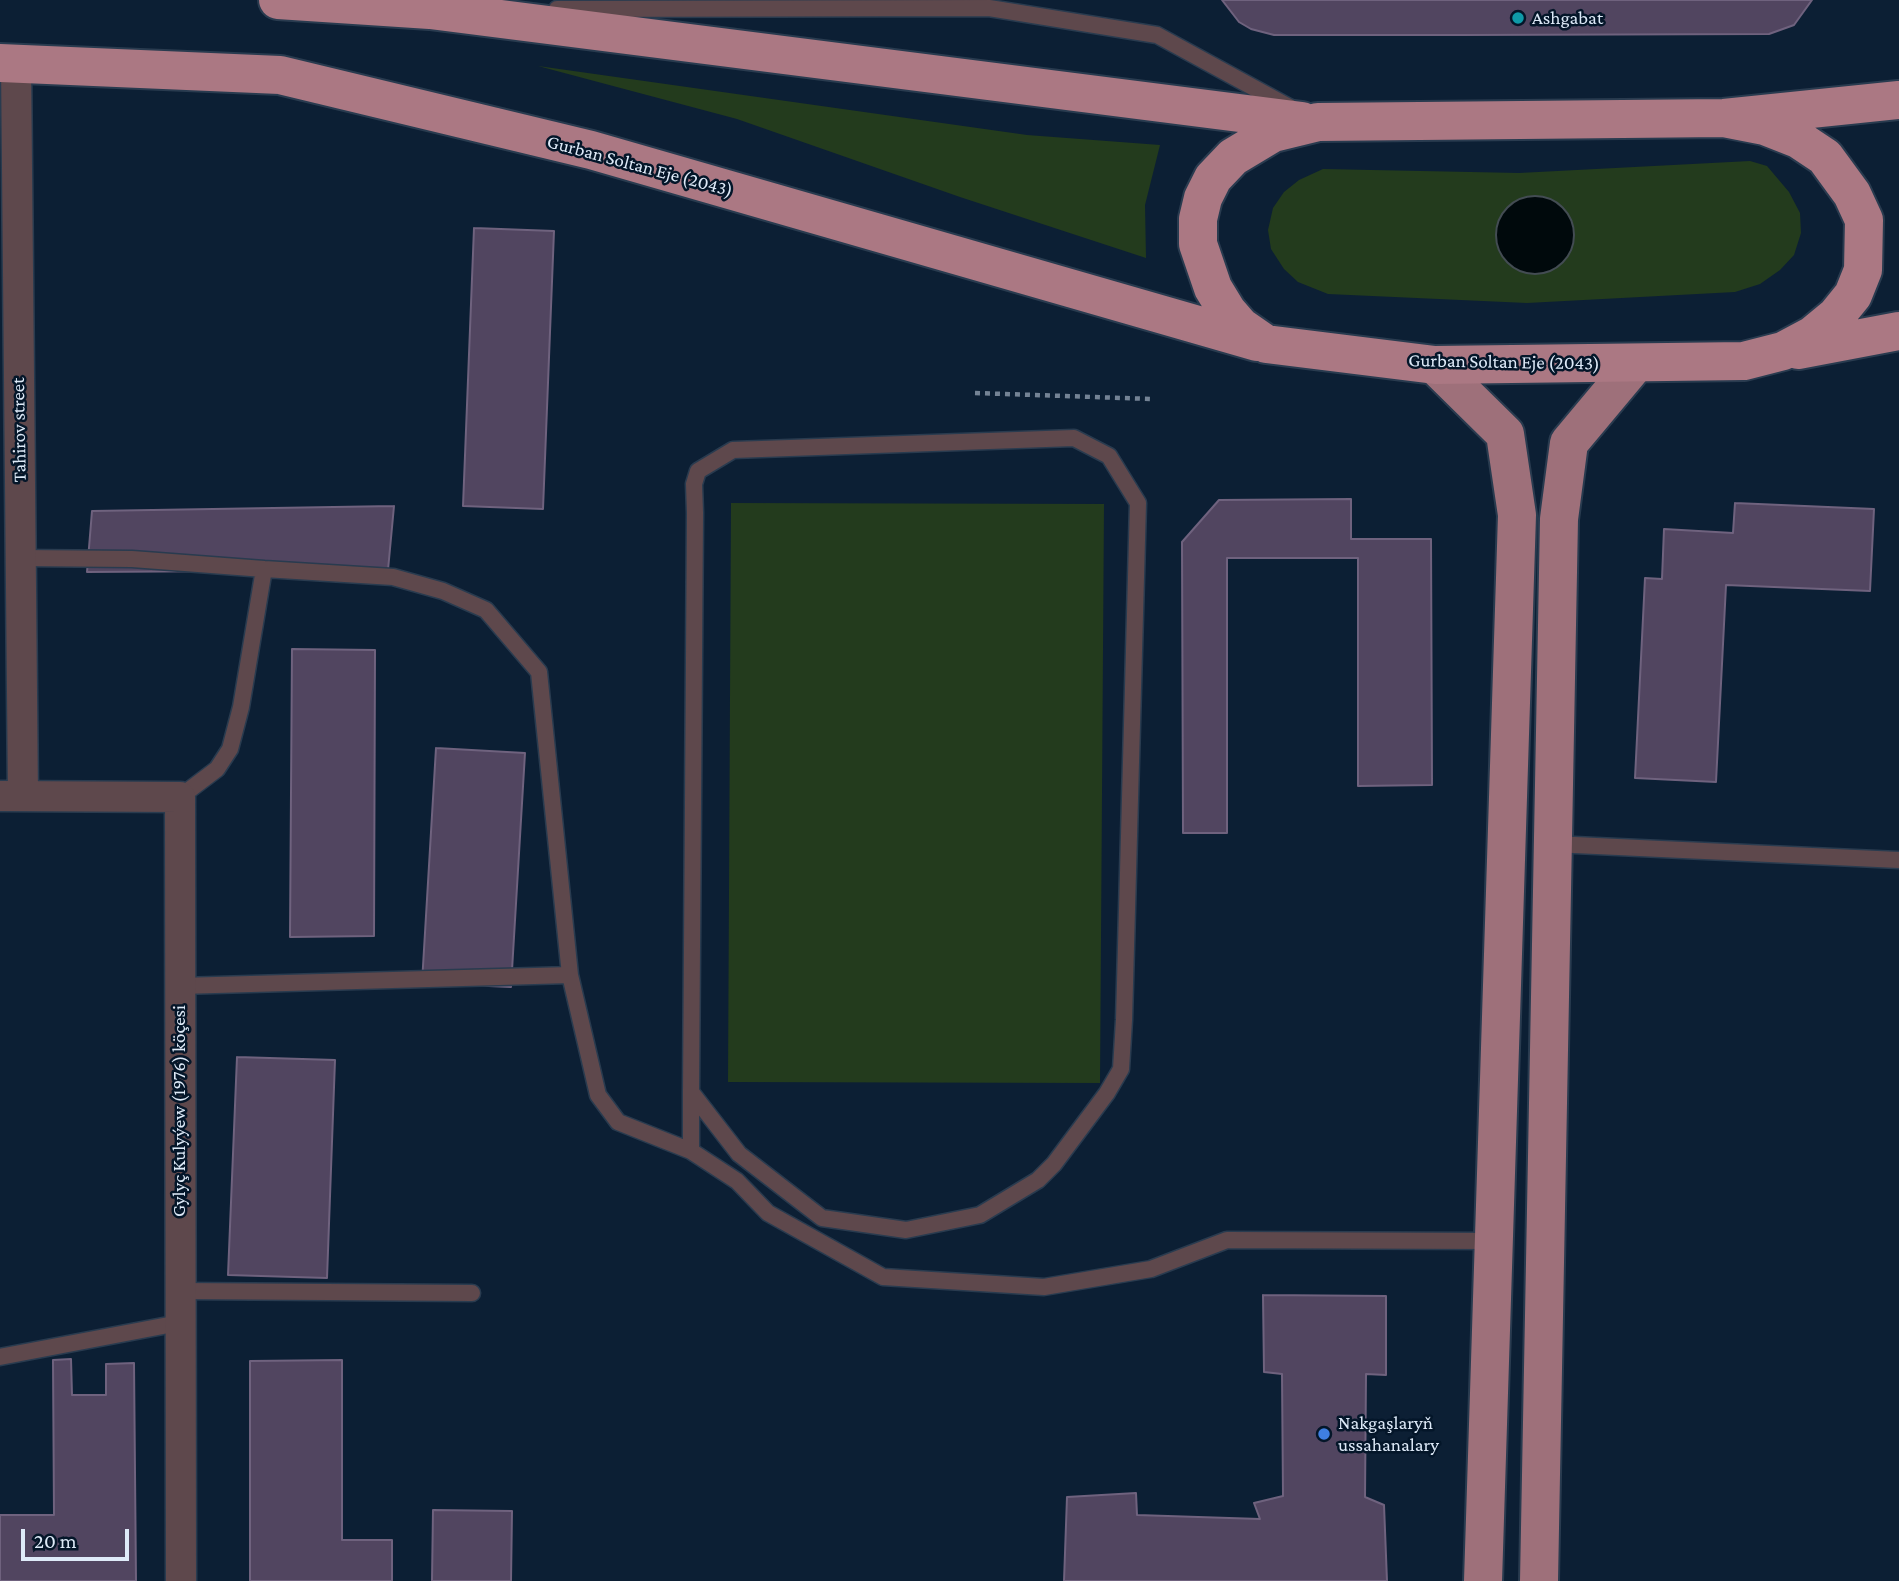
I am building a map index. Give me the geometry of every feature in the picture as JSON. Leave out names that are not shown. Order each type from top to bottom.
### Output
[{"type":"highway","name":"Gurban Soltan Eje (2043)","points":[[278,0],[430,10],[1318,122],[1724,118],[1899,100]]},
{"type":"highway","name":"Gurban Soltan Eje (2043)","points":[[8,63],[281,75],[591,150],[1266,344],[1435,365],[1635,364],[1744,361],[1899,331]]},
{"type":"highway","name":"Gurban Soltan Eje (2043)","points":[[1724,118],[1776,130],[1798,139],[1825,157],[1852,194],[1864,219],[1863,270],[1853,295],[1836,316],[1813,335],[1783,351],[1744,361]]},
{"type":"highway","name":"Gurban Soltan Eje (2043)","points":[[1266,344],[1240,326],[1208,276],[1198,244],[1203,198],[1213,178],[1233,157],[1252,143],[1273,133],[1318,122]]},
{"type":"main road","points":[[1539,1581],[1559,519],[1569,443],[1635,364]]},
{"type":"main road","points":[[1435,365],[1505,434],[1517,515],[1483,1581]]},
{"type":"street","name":"Tahirov street","points":[[8,63],[21,558],[12,796]]},
{"type":"street","points":[[12,796],[180,797]]},
{"type":"street","name":"Gylyç Kulyýew (1976) köçesi","points":[[180,797],[181,1581]]},
{"type":"lane","points":[[430,10],[989,8],[1157,35],[1318,122]]},
{"type":"lane","points":[[691,1092],[739,1154],[822,1218],[906,1230],[980,1215],[1038,1180],[1054,1164],[1107,1093],[1121,1069],[1124,1020],[1138,503],[1110,456],[1074,438],[733,450],[698,471],[694,484],[691,1092],[691,1151]]},
{"type":"lane","points":[[21,558],[132,559],[393,577],[443,591],[486,610],[539,672],[570,975],[598,1095],[618,1122],[691,1151],[737,1181],[768,1213],[883,1277],[1044,1287],[1150,1269],[1227,1240],[1494,1241]]},
{"type":"lane","points":[[180,797],[216,769],[230,749],[253,648],[264,569]]},
{"type":"lane","points":[[1553,844],[1899,860]]},
{"type":"lane","points":[[180,986],[570,975]]},
{"type":"lane","points":[[179,1291],[472,1293]]},
{"type":"lane","points":[[0,1357],[179,1323]]},
{"type":"path","points":[[975,393],[1153,399]]},
{"type":"green space","points":[[538,66],[1027,135],[1160,145],[1145,205],[1146,258],[737,119]]},
{"type":"green space","points":[[1750,161],[1767,166],[1789,192],[1800,213],[1801,233],[1794,255],[1780,270],[1760,284],[1735,292],[1527,303],[1328,294],[1298,282],[1284,269],[1271,249],[1268,230],[1273,208],[1284,192],[1299,180],[1323,169],[1519,173]],"holes":[[[1528,197],[1553,201],[1550,271],[1538,274],[1513,268]]]},
{"type":"green space","points":[[731,503],[1104,504],[1100,1083],[728,1082]]},
{"type":"shaded area","points":[[1535,196],[1550,199],[1562,208],[1571,220],[1574,235],[1571,250],[1562,262],[1550,271],[1535,274],[1520,271],[1508,262],[1499,250],[1496,235],[1499,220],[1508,208],[1520,199]]},
{"type":"building","name":"Ashgabat","points":[[1222,0],[1812,0],[1794,25],[1769,34],[1274,35],[1251,29],[1239,22]]},
{"type":"building","points":[[474,228],[554,231],[543,509],[463,506]]},
{"type":"building","points":[[1351,499],[1351,539],[1431,539],[1432,785],[1358,786],[1358,558],[1227,558],[1227,833],[1183,833],[1182,542],[1219,500]]},
{"type":"building","points":[[1735,503],[1874,509],[1870,591],[1726,585],[1716,782],[1635,778],[1645,578],[1662,579],[1664,529],[1733,533]]},
{"type":"building","points":[[394,506],[388,570],[87,572],[92,511]]},
{"type":"building","points":[[292,649],[375,650],[374,936],[290,937]]},
{"type":"building","points":[[436,748],[525,753],[511,987],[422,983]]},
{"type":"building","points":[[237,1057],[335,1060],[327,1278],[228,1275]]},
{"type":"building","name":"Nakgaşlaryň ussahanalary","points":[[1263,1295],[1386,1296],[1386,1375],[1366,1374],[1365,1497],[1384,1505],[1387,1581],[1064,1581],[1067,1497],[1136,1493],[1137,1515],[1260,1519],[1254,1503],[1283,1496],[1282,1374],[1264,1372]]},
{"type":"building","points":[[71,1359],[72,1395],[106,1395],[106,1364],[134,1363],[136,1581],[0,1581],[0,1515],[54,1515],[53,1360]]},
{"type":"building","points":[[342,1360],[342,1540],[392,1540],[392,1581],[250,1581],[250,1361]]},
{"type":"building","points":[[433,1510],[512,1511],[511,1581],[432,1581]]},
{"type":"place","name":"Ashgabat","points":[[1518,18]]},
{"type":"place","name":"Nakgaşlaryň ussahanalary","points":[[1324,1434]]}]
